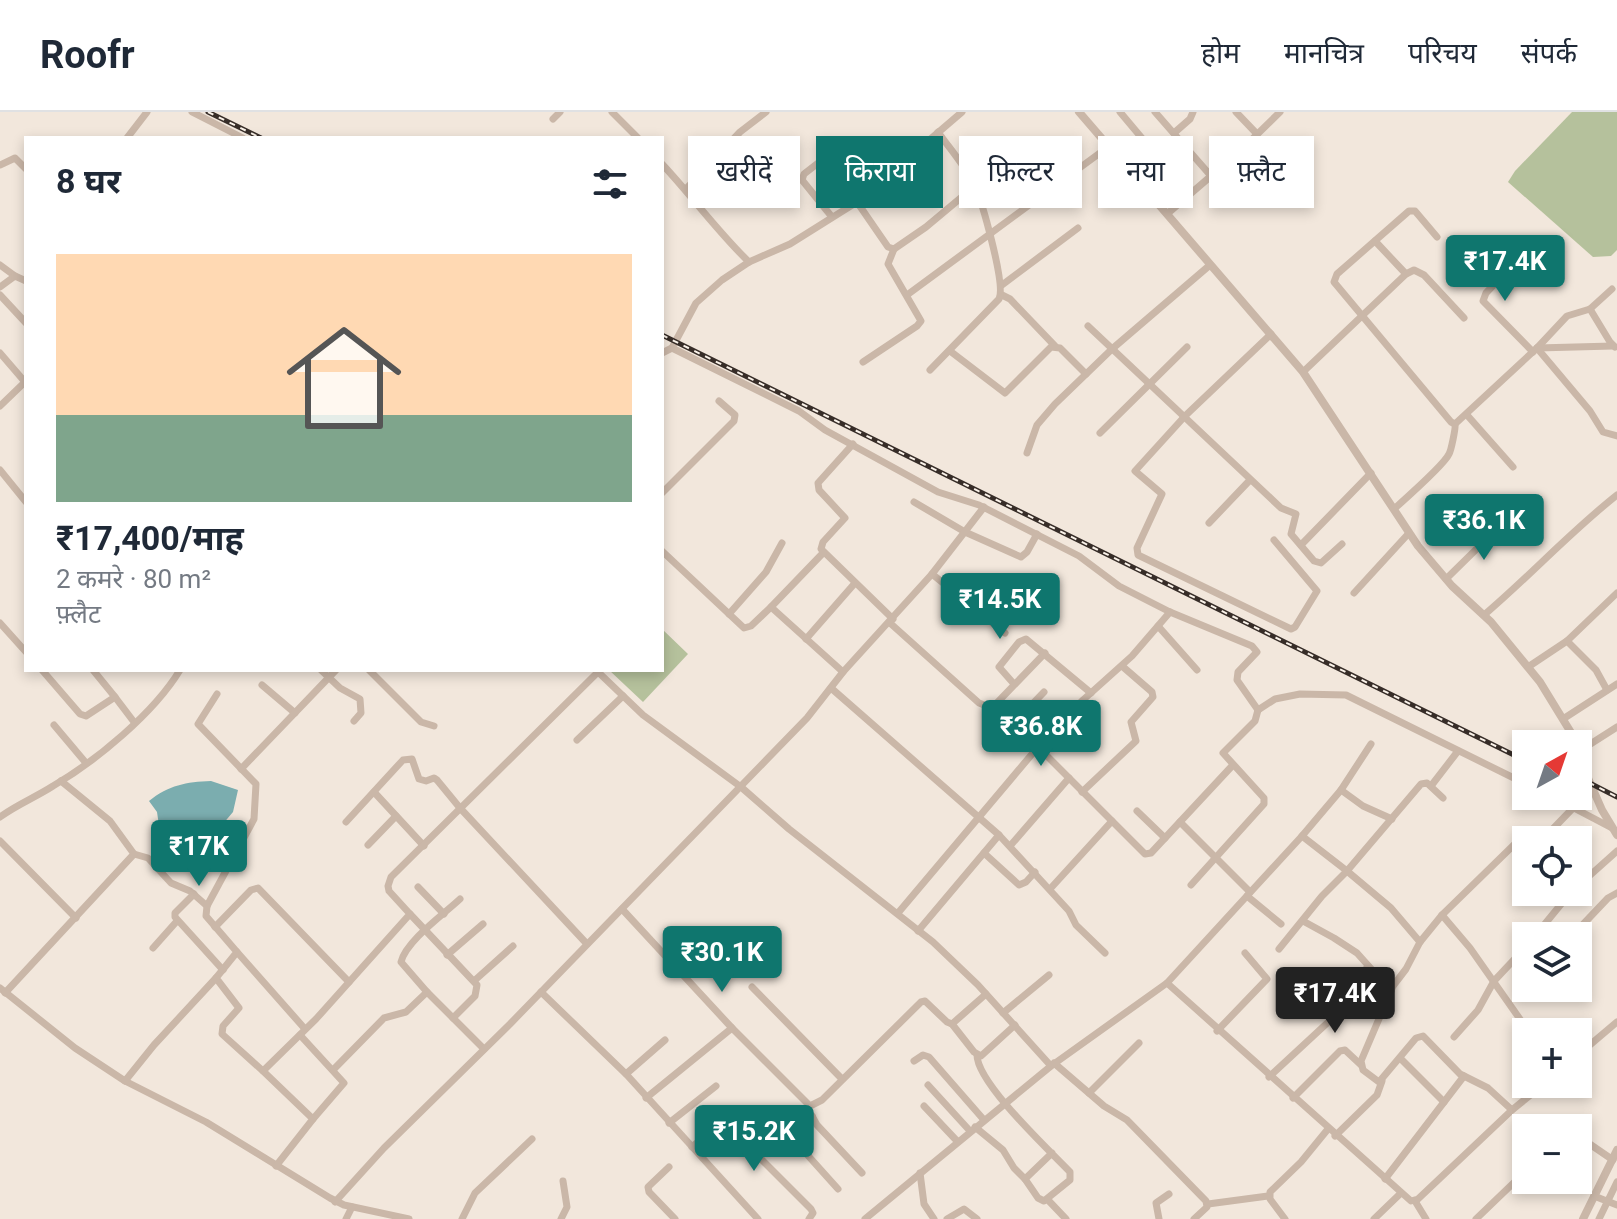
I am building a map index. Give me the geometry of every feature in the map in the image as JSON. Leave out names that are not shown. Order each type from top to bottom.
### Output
[{"type":"street","points":[[129,136],[147,112]]},
{"type":"street","points":[[192,112],[239,136]]},
{"type":"street","points":[[553,119],[560,112]]},
{"type":"street","points":[[612,112],[636,136]]},
{"type":"street","points":[[686,189],[740,132],[766,112]]},
{"type":"street","points":[[933,136],[962,112]]},
{"type":"street","points":[[1079,112],[1099,136]]},
{"type":"street","points":[[1120,112],[1140,136]]},
{"type":"street","points":[[1155,112],[1209,174]]},
{"type":"street","points":[[1174,133],[1190,119],[1193,112]]},
{"type":"street","points":[[1236,112],[1257,134],[1280,112]]},
{"type":"street","points":[[938,132],[959,163]]},
{"type":"street","points":[[907,295],[1098,154]]},
{"type":"street","points":[[0,165],[15,158],[24,167]]},
{"type":"street","points":[[816,165],[804,174],[802,180],[816,197]]},
{"type":"street","points":[[664,166],[716,229],[749,262]]},
{"type":"street","points":[[1193,192],[1209,178]]},
{"type":"street","points":[[863,362],[920,324],[920,317],[888,264],[894,249],[959,199]]},
{"type":"street","points":[[825,208],[832,217]]},
{"type":"street","points":[[664,352],[672,348],[696,303],[749,262],[790,244],[847,208]]},
{"type":"street","points":[[861,208],[888,247],[894,249]]},
{"type":"street","points":[[930,370],[1002,295],[982,208]]},
{"type":"street","points":[[1162,208],[1303,372],[1409,533],[1446,579],[1484,615],[1528,667],[1570,730]]},
{"type":"street","points":[[1167,214],[1174,208]]},
{"type":"street","points":[[1437,237],[1412,210],[1334,278],[1334,282],[1455,424]]},
{"type":"street","points":[[1002,285],[1078,228]]},
{"type":"street","points":[[1375,241],[1406,274]]},
{"type":"street","points":[[1523,254],[1486,293],[1483,301],[1535,350],[1590,411],[1603,432],[1617,436]]},
{"type":"street","points":[[0,265],[24,280]]},
{"type":"street","points":[[1027,453],[1037,425],[1086,374],[1210,265]]},
{"type":"street","points":[[1303,372],[1406,274],[1414,270],[1419,271],[1464,318]]},
{"type":"street","points":[[0,287],[15,276]]},
{"type":"street","points":[[1455,424],[1570,313],[1590,309],[1612,289]]},
{"type":"street","points":[[0,295],[24,321]]},
{"type":"street","points":[[1002,295],[1010,299],[1086,374]]},
{"type":"street","points":[[1590,309],[1615,347]]},
{"type":"street","points":[[1088,326],[1250,480],[1281,508],[1296,514],[1291,534],[1317,564],[1342,544]]},
{"type":"street","points":[[1271,334],[1185,416],[1135,471],[1158,489],[1162,497],[1137,548],[1138,555],[1291,629],[1317,591],[1274,540]]},
{"type":"street","points":[[950,351],[1005,393],[1047,349],[1055,346]]},
{"type":"street","points":[[1100,433],[1187,347]]},
{"type":"street","points":[[1535,350],[1615,347]]},
{"type":"street","points":[[672,348],[799,411],[825,430],[943,494],[984,507],[1085,559],[1119,586],[1170,612],[1256,648],[1255,655],[1237,675],[1239,684],[1258,710]]},
{"type":"street","points":[[0,353],[24,380]]},
{"type":"street","points":[[0,406],[24,384]]},
{"type":"street","points":[[664,491],[734,421],[735,415],[719,401]]},
{"type":"street","points":[[1467,415],[1513,467]]},
{"type":"street","points":[[1394,509],[1449,455],[1456,433],[1455,424]]},
{"type":"street","points":[[853,444],[817,487],[845,518],[821,545],[823,553],[979,703],[1000,711],[1014,723],[1145,854],[1151,853],[1232,766]]},
{"type":"street","points":[[0,470],[24,497]]},
{"type":"street","points":[[1301,545],[1371,473]]},
{"type":"street","points":[[1209,523],[1250,480]]},
{"type":"street","points":[[1484,615],[1537,569],[1589,517],[1617,495]]},
{"type":"street","points":[[914,502],[965,532],[1021,557],[1037,534]]},
{"type":"street","points":[[335,1202],[384,1148],[541,992],[807,718],[843,672],[932,574],[984,507]]},
{"type":"street","points":[[1446,579],[1502,524]]},
{"type":"street","points":[[1354,593],[1409,533]]},
{"type":"street","points":[[729,614],[766,572],[782,543]]},
{"type":"street","points":[[664,553],[747,628],[823,553]]},
{"type":"street","points":[[932,574],[1005,633]]},
{"type":"street","points":[[806,639],[855,583]]},
{"type":"street","points":[[1528,667],[1567,641],[1616,596]]},
{"type":"street","points":[[771,607],[843,672]]},
{"type":"street","points":[[898,913],[1038,747],[1122,666],[1170,612]]},
{"type":"street","points":[[0,623],[24,650]]},
{"type":"street","points":[[1158,626],[1197,670]]},
{"type":"street","points":[[1014,684],[999,667],[1019,642],[1026,639],[1031,640],[1091,693]]},
{"type":"street","points":[[1567,641],[1596,670],[1607,690]]},
{"type":"street","points":[[992,708],[1045,653]]},
{"type":"street","points":[[1082,792],[1136,741],[1131,722],[1153,697],[1152,692],[1122,666]]},
{"type":"street","points":[[44,672],[80,714],[86,716],[115,697]]},
{"type":"street","points":[[95,672],[134,722]]},
{"type":"street","points":[[0,817],[86,763],[134,722],[176,672]]},
{"type":"street","points":[[323,672],[340,688],[360,699],[361,713],[354,721]]},
{"type":"street","points":[[241,769],[334,672]]},
{"type":"street","points":[[371,672],[421,722],[434,726]]},
{"type":"street","points":[[453,1018],[477,992],[474,981],[389,891],[388,881],[596,672]]},
{"type":"street","points":[[598,672],[674,740],[741,787],[789,829],[898,913],[986,994],[1053,1065],[1127,1120],[1208,1204]]},
{"type":"street","points":[[1563,719],[1617,684]]},
{"type":"street","points":[[262,685],[295,713]]},
{"type":"street","points":[[831,688],[999,835],[1069,911],[1076,925],[1105,953]]},
{"type":"street","points":[[1014,723],[1044,692]]},
{"type":"street","points":[[217,694],[198,724],[256,784],[256,814],[207,906],[206,916],[344,1083],[276,1166]]},
{"type":"street","points":[[1191,885],[1264,801],[1224,758],[1224,750],[1255,721],[1258,710],[1275,699],[1338,694],[1360,700],[1512,777]]},
{"type":"street","points":[[577,740],[623,696]]},
{"type":"street","points":[[54,725],[86,763]]},
{"type":"street","points":[[1592,740],[1617,727]]},
{"type":"street","points":[[865,1219],[1053,1065],[1167,983],[1302,836],[1341,790],[1371,744]]},
{"type":"street","points":[[1431,786],[1458,751]]},
{"type":"street","points":[[346,822],[407,758],[415,762],[419,779],[437,780],[587,944]]},
{"type":"street","points":[[1010,846],[1069,778]]},
{"type":"street","points":[[61,781],[110,821],[134,854],[148,858],[175,887],[194,894],[207,906]]},
{"type":"street","points":[[1279,949],[1421,784],[1427,783],[1443,798]]},
{"type":"street","points":[[1592,787],[1616,831]]},
{"type":"street","points":[[1341,790],[1363,806],[1392,819]]},
{"type":"street","points":[[374,792],[424,846]]},
{"type":"street","points":[[1361,1065],[1391,991],[1420,942],[1442,915],[1526,833],[1533,832],[1545,837],[1571,810]]},
{"type":"street","points":[[1579,810],[1616,831]]},
{"type":"street","points":[[1137,811],[1165,838]]},
{"type":"street","points":[[368,845],[396,816]]},
{"type":"street","points":[[1050,889],[1112,821]]},
{"type":"street","points":[[1180,822],[1281,924]]},
{"type":"street","points":[[918,931],[999,835]]},
{"type":"street","points":[[1302,836],[1391,908],[1420,942]]},
{"type":"street","points":[[0,841],[76,918]]},
{"type":"street","points":[[1592,873],[1617,851]]},
{"type":"street","points":[[984,853],[1019,885],[1035,872]]},
{"type":"street","points":[[134,854],[76,918],[3,990],[75,1048],[125,1081],[206,1122],[335,1202],[409,1219]]},
{"type":"street","points":[[418,887],[444,914]]},
{"type":"street","points":[[215,927],[251,890],[258,888],[349,982]]},
{"type":"street","points":[[1585,922],[1612,894],[1617,893]]},
{"type":"street","points":[[194,894],[175,913],[177,921],[223,970]]},
{"type":"street","points":[[460,899],[425,930],[402,956],[401,962],[484,1049]]},
{"type":"street","points":[[1546,922],[1560,906]]},
{"type":"street","points":[[622,909],[806,1104],[814,1106]]},
{"type":"street","points":[[263,1071],[303,1032],[410,914]]},
{"type":"street","points":[[1442,915],[1519,1018]]},
{"type":"street","points":[[153,948],[177,921]]},
{"type":"street","points":[[1303,921],[1361,957],[1391,991]]},
{"type":"street","points":[[447,955],[483,924]]},
{"type":"street","points":[[474,981],[513,946]]},
{"type":"street","points":[[125,1081],[237,952]]},
{"type":"street","points":[[1217,1031],[1267,979],[1245,953]]},
{"type":"street","points":[[1454,1037],[1478,1010],[1494,981],[1512,962]]},
{"type":"street","points":[[1269,1077],[1337,1014],[1368,966]]},
{"type":"street","points":[[1003,1013],[1049,975]]},
{"type":"street","points":[[216,978],[239,1008],[223,1026],[222,1034],[313,1119]]},
{"type":"street","points":[[1167,983],[1335,1136],[1407,1199],[1415,1201],[1426,1219]]},
{"type":"street","points":[[752,987],[842,1079]]},
{"type":"street","points":[[334,1069],[384,1018],[406,1012],[427,992]]},
{"type":"street","points":[[541,992],[626,1074],[758,1219]]},
{"type":"street","points":[[952,1024],[986,994]]},
{"type":"street","points":[[838,1189],[794,1140],[812,1116],[814,1106],[925,1001],[952,1024],[977,1055],[977,1065],[1005,1103],[1072,1176],[1048,1200]]},
{"type":"street","points":[[1592,1043],[1617,1022]]},
{"type":"street","points":[[977,1055],[984,1055],[1015,1025]]},
{"type":"street","points":[[646,1098],[732,1028]]},
{"type":"street","points":[[1335,1136],[1377,1095],[1382,1080],[1416,1038],[1423,1036],[1464,1076],[1488,1088],[1512,1110]]},
{"type":"street","points":[[626,1074],[665,1040]]},
{"type":"street","points":[[1089,1093],[1139,1043]]},
{"type":"street","points":[[1293,1098],[1340,1051],[1345,1050],[1375,1081],[1382,1080]]},
{"type":"street","points":[[914,1061],[923,1055],[929,1057],[984,1120]]},
{"type":"street","points":[[1400,1058],[1444,1102]]},
{"type":"street","points":[[1385,1179],[1464,1076]]},
{"type":"street","points":[[928,1085],[972,1129],[1003,1150],[1038,1198],[1048,1200],[1066,1219]]},
{"type":"street","points":[[669,1123],[716,1086]]},
{"type":"street","points":[[1415,1201],[1527,1098]]},
{"type":"street","points":[[924,1106],[957,1141]]},
{"type":"street","points":[[692,1147],[738,1111],[759,1128],[771,1122]]},
{"type":"street","points":[[812,1116],[862,1173]]},
{"type":"street","points":[[723,1121],[811,1209],[813,1213],[809,1219]]},
{"type":"street","points":[[1194,1219],[1208,1204],[1268,1196],[1328,1129]]},
{"type":"street","points":[[462,1219],[475,1193],[532,1139]]},
{"type":"street","points":[[1583,1219],[1615,1155],[1592,1143]]},
{"type":"street","points":[[1025,1179],[1052,1153]]},
{"type":"street","points":[[669,1167],[648,1187],[649,1192],[675,1219]]},
{"type":"street","points":[[920,1173],[924,1204],[934,1219]]},
{"type":"street","points":[[561,1219],[567,1207],[563,1181]]},
{"type":"street","points":[[1599,1219],[1617,1182]]},
{"type":"street","points":[[1476,1219],[1512,1184]]},
{"type":"street","points":[[1374,1219],[1401,1193]]},
{"type":"street","points":[[1159,1219],[1156,1203],[1169,1194]]},
{"type":"street","points":[[1268,1196],[1285,1219]]},
{"type":"street","points":[[1594,1196],[1617,1205]]},
{"type":"street","points":[[346,1219],[352,1207]]},
{"type":"street","points":[[947,1219],[964,1209],[977,1219]]},
{"type":"green space","points":[[1572,112],[1617,112],[1617,250],[1611,256],[1593,257],[1508,182]]},
{"type":"green space","points":[[664,631],[688,654],[643,702],[611,672],[664,672]]},
{"type":"water","points":[[211,781],[238,790],[233,812],[199,852],[182,849],[161,839],[157,812],[149,801],[178,785]]},
{"type":"railway","points":[[208,112],[257,136]]},
{"type":"railway","points":[[664,336],[1512,754]]},
{"type":"railway","points":[[1592,784],[1617,797]]}]
